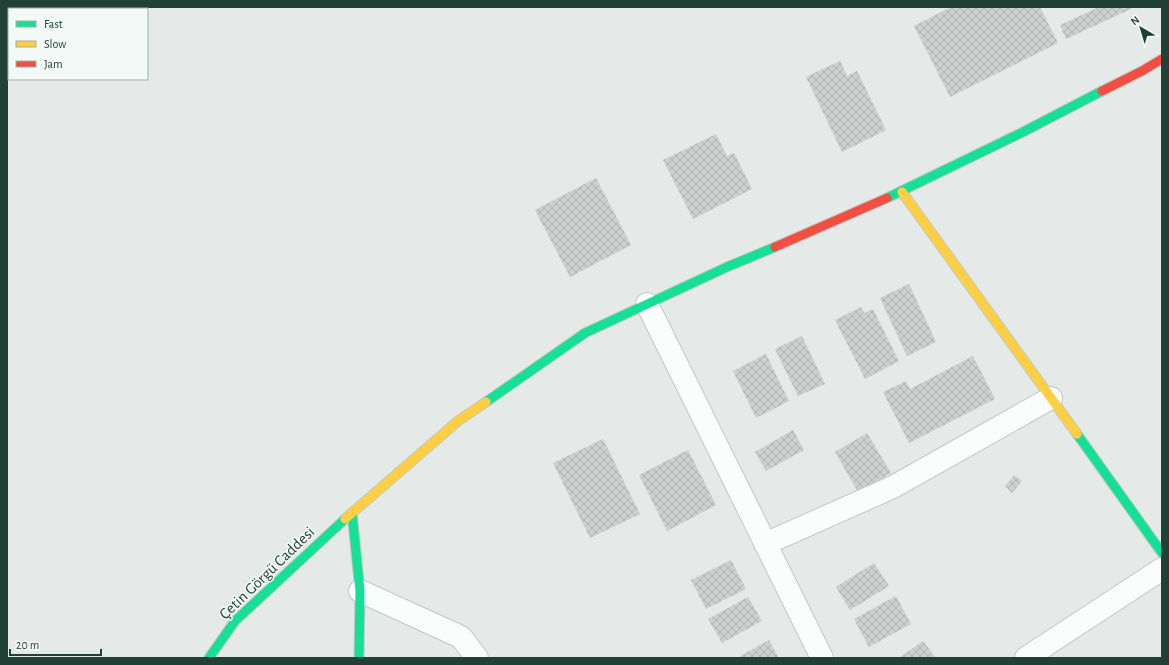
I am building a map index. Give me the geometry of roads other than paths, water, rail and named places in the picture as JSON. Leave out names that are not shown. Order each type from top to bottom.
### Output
[{"type":"main road","name":"Çetin Görgü Caddesi","points":[[209,658],[235,621],[352,514],[458,421],[585,333],[727,267],[902,192],[1024,132],[1142,71],[1162,59]]},
{"type":"main road","points":[[902,192],[1162,553]]},
{"type":"main road","points":[[352,514],[360,591],[359,658]]},
{"type":"street","points":[[647,304],[822,658]]},
{"type":"street","points":[[765,544],[894,487],[1051,398]]},
{"type":"street","points":[[1035,655],[1162,569]]},
{"type":"street","points":[[360,591],[461,637],[477,658]]}]
